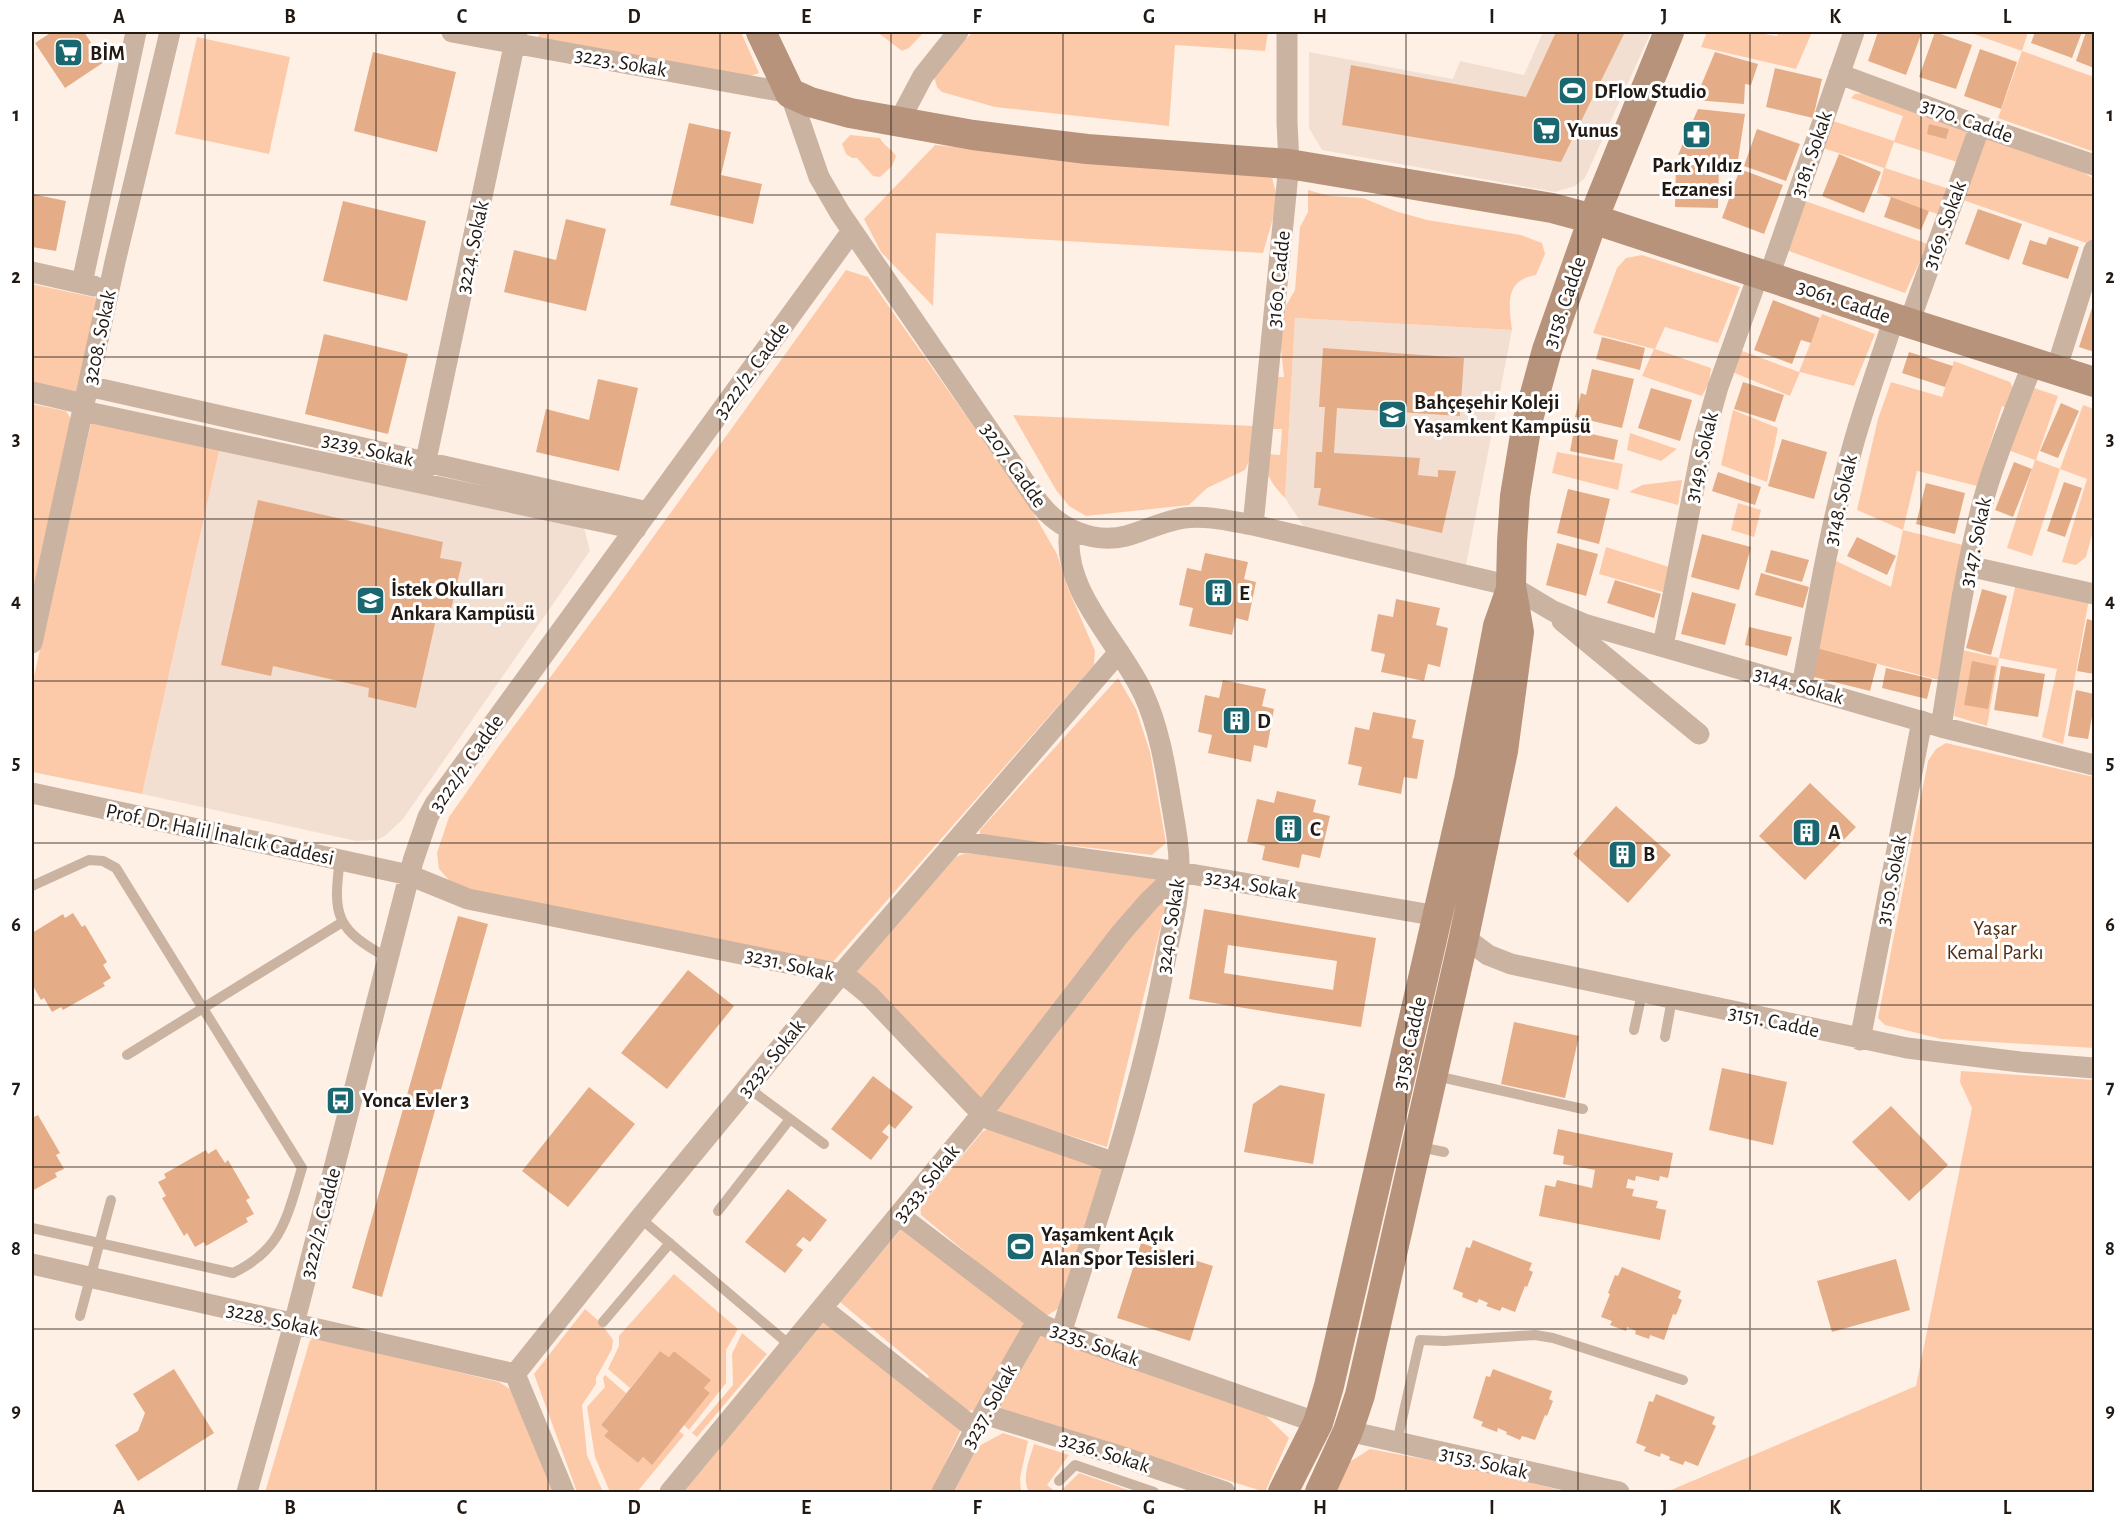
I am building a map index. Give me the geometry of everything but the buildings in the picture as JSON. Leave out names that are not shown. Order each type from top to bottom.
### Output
[{"type":"street","name":"3208. Sokak","points":[[82,283],[136,32]]},
{"type":"street","name":"3208. Sokak","points":[[32,643],[110,289],[170,32]]},
{"type":"street","name":"3223. Sokak","points":[[452,32],[516,37],[790,93]]},
{"type":"street","name":"3207. Cadde","points":[[761,32],[790,93],[819,177],[852,231],[1039,503],[1052,518],[1070,529],[1096,537],[1111,538],[1184,518],[1212,518],[1253,525],[1511,586]]},
{"type":"street","points":[[898,123],[924,76],[958,32]]},
{"type":"street","name":"3160. Cadde","points":[[1253,525],[1289,164],[1287,32]]},
{"type":"street","name":"3158. Cadde","points":[[1320,1492],[1348,1431],[1430,1149],[1432,1075],[1497,785],[1514,675],[1519,632],[1511,586],[1512,542],[1515,496],[1527,423],[1547,350],[1593,219],[1669,32]]},
{"type":"street","name":"3181. Sokak","points":[[1764,274],[1854,32]]},
{"type":"street","name":"3224. Sokak","points":[[421,483],[516,37]]},
{"type":"street","name":"3170. Cadde","points":[[1839,74],[2094,165]]},
{"type":"street","name":"3061. Cadde","points":[[790,93],[831,109],[973,135],[1059,147],[1289,164],[1517,201],[1593,219],[2094,382]]},
{"type":"street","name":"3169. Sokak","points":[[1901,321],[1980,126]]},
{"type":"street","name":"3222/2. Cadde","points":[[247,1492],[294,1324],[409,875],[423,831],[435,804],[852,231]]},
{"type":"street","name":"3147. Sokak","points":[[1931,724],[1980,513],[1993,469],[2044,366],[2094,250]]},
{"type":"street","points":[[32,272],[110,289]]},
{"type":"street","name":"3149. Sokak","points":[[1663,646],[1704,437],[1718,387],[1764,274]]},
{"type":"street","name":"3148. Sokak","points":[[1802,686],[1844,479],[1861,420],[1901,321]]},
{"type":"street","name":"3239. Sokak","points":[[32,392],[426,462],[642,521]]},
{"type":"street","name":"3239. Sokak","points":[[85,401],[421,483],[642,521]]},
{"type":"street","name":"3240. Sokak","points":[[1061,1333],[1115,1162],[1155,1017],[1179,872],[1173,810],[1155,725],[1144,695],[1097,620],[1080,586],[1069,556],[1070,529]]},
{"type":"street","points":[[1968,566],[2094,594]]},
{"type":"street","name":"3158. Cadde","points":[[1283,1492],[1318,1423],[1329,1386],[1474,756],[1498,626],[1511,586]]},
{"type":"street","name":"3144. Sokak","points":[[1511,586],[1572,621],[1931,724],[2094,765]]},
{"type":"street","points":[[1543,606],[1699,734]]},
{"type":"street","name":"3232. Sokak","points":[[515,1374],[841,974],[1119,652]]},
{"type":"street","name":"3150. Sokak","points":[[1860,1040],[1931,724]]},
{"type":"street","name":"Prof. Dr. Halil İnalcık Caddesi","points":[[32,792],[409,875]]},
{"type":"street","name":"3234. Sokak","points":[[957,842],[1179,872],[1438,916]]},
{"type":"street","name":"3233. Sokak","points":[[670,1492],[982,1114],[1120,933],[1179,872]]},
{"type":"street","name":"3231. Sokak","points":[[409,875],[468,899],[841,974],[869,995],[982,1114],[999,1124],[1115,1162]]},
{"type":"street","points":[[1438,916],[1464,938]]},
{"type":"street","name":"3151. Cadde","points":[[1464,938],[1488,955],[1510,964],[1860,1040],[1963,1056],[2094,1068]]},
{"type":"street","name":"3235. Sokak","points":[[899,1215],[1037,1322],[1061,1333],[1318,1423]]},
{"type":"street","name":"3228. Sokak","points":[[32,1264],[515,1374]]},
{"type":"street","name":"3236. Sokak","points":[[823,1309],[979,1421],[1196,1487],[1225,1492]]},
{"type":"street","name":"3237. Sokak","points":[[942,1492],[979,1421],[1037,1322]]},
{"type":"street","points":[[515,1374],[564,1492]]},
{"type":"street","points":[[1318,1423],[1348,1431]]},
{"type":"street","name":"3153. Sokak","points":[[1348,1431],[1619,1492]]},
{"type":"lane","points":[[32,886],[89,860],[104,861],[116,868],[302,1168],[284,1224],[267,1251],[255,1261],[233,1273],[32,1228]]},
{"type":"lane","points":[[340,860],[336,894],[341,922],[360,942],[388,958]]},
{"type":"lane","points":[[127,1055],[341,922]]},
{"type":"lane","points":[[1634,1030],[1642,993]]},
{"type":"lane","points":[[1665,1037],[1672,999]]},
{"type":"lane","points":[[1432,1075],[1583,1109]]},
{"type":"lane","points":[[747,1088],[824,1144]]},
{"type":"lane","points":[[718,1211],[790,1119]]},
{"type":"lane","points":[[80,1316],[111,1200]]},
{"type":"lane","points":[[640,1218],[792,1347]]},
{"type":"lane","points":[[603,1322],[670,1243]]},
{"type":"lane","points":[[1397,1442],[1420,1340],[1444,1341],[1535,1335],[1552,1338],[1683,1380]]},
{"type":"lane","points":[[1059,1481],[1075,1465],[1154,1492]]},
{"type":"shaded area","points":[[1543,32],[1651,32],[1585,178],[1575,186],[1555,192],[1322,150],[1309,128],[1309,52],[1453,79],[1460,61],[1524,75]]},
{"type":"shaded area","name":"Bahçeşehir Koleji Yaşamkent Kampüsü","points":[[1295,318],[1512,330],[1466,565],[1304,527],[1285,498]]},
{"type":"shaded area","name":"İstek Okulları Ankara Kampüsü","points":[[220,447],[583,524],[590,551],[403,819],[377,840],[356,841],[142,794]]},
{"type":"green space","points":[[541,32],[741,32],[759,73],[747,77],[537,38]]},
{"type":"green space","points":[[877,32],[924,32],[909,48],[902,51]]},
{"type":"green space","points":[[973,32],[1268,32],[1265,51],[1175,45],[1169,126],[995,107],[942,92],[937,87],[934,77],[943,60]]},
{"type":"green space","points":[[1707,32],[1752,32],[1777,36],[1779,32],[1812,32],[1796,69],[1701,47]]},
{"type":"green space","points":[[1972,32],[2028,32],[2022,51]]},
{"type":"green space","points":[[197,37],[290,57],[269,154],[175,134]]},
{"type":"green space","points":[[2022,51],[2094,77],[2094,152],[1998,118]]},
{"type":"green space","points":[[1865,93],[1966,131],[1968,134],[1957,162],[1894,142],[1885,168],[1949,189],[1940,215],[1877,193],[1884,168],[1823,148],[1833,121],[1894,141],[1903,116],[1851,98],[1855,94]]},
{"type":"green space","points":[[850,135],[880,138],[896,156],[892,166],[880,177],[873,176],[857,158],[846,154],[842,144]]},
{"type":"green space","points":[[1989,139],[2077,168],[2094,179],[2092,245],[1963,200],[1984,140]]},
{"type":"green space","points":[[935,145],[1272,177],[1278,201],[1263,253],[936,233],[933,306],[881,252],[864,219]]},
{"type":"green space","points":[[1308,190],[1330,196],[1363,198],[1395,211],[1427,220],[1521,235],[1542,243],[1545,254],[1536,275],[1518,282],[1514,288],[1510,303],[1512,330],[1295,318],[1285,498],[1270,478],[1266,468],[1265,454],[1280,455],[1282,429],[1267,429],[1273,377],[1284,377],[1279,331],[1280,316],[1295,290],[1300,227],[1308,212]]},
{"type":"green space","points":[[1805,201],[1928,244],[1905,293],[1786,250]]},
{"type":"green space","points":[[1642,255],[1740,287],[1718,343],[1665,327],[1655,349],[1711,368],[1709,383],[1702,396],[1642,376],[1654,349],[1593,333],[1617,268],[1626,258]]},
{"type":"green space","points":[[846,270],[868,277],[1027,502],[1057,554],[1067,586],[1095,651],[1094,665],[832,963],[458,890],[439,869],[437,853],[449,817]]},
{"type":"green space","points":[[32,284],[97,298],[78,395],[32,385]]},
{"type":"green space","points":[[1822,314],[1875,334],[1854,386],[1800,372],[1790,396],[1730,371],[1737,349],[1799,372]]},
{"type":"green space","points":[[1954,361],[2010,382],[2013,388],[2008,408],[2002,406],[1977,486],[1917,471],[1903,530],[1857,510],[1878,419],[1891,382],[1942,397]]},
{"type":"green space","points":[[2031,387],[2058,396],[2036,460],[2060,469],[2032,556],[2007,548],[2035,460],[2008,450]]},
{"type":"green space","points":[[32,404],[66,411],[71,419],[32,605]]},
{"type":"green space","points":[[2083,405],[2094,409],[2094,527],[2086,557],[2076,565],[2062,562],[2087,479],[2060,469]]},
{"type":"green space","points":[[1733,410],[1778,428],[1767,482],[1721,465]]},
{"type":"green space","points":[[1013,415],[1254,426],[1249,461],[1245,470],[1207,488],[1189,505],[1086,516],[1069,506],[1056,490]]},
{"type":"green space","points":[[91,423],[220,447],[142,794],[32,772],[32,685]]},
{"type":"green space","points":[[1630,433],[1677,449],[1661,461],[1627,450]]},
{"type":"green space","points":[[1557,452],[1623,464],[1618,490],[1552,473]]},
{"type":"green space","points":[[1682,480],[1678,505],[1629,492],[1642,485]]},
{"type":"green space","points":[[1738,503],[1761,510],[1754,537],[1731,530]]},
{"type":"green space","points":[[1903,530],[1963,545],[1939,680],[1817,648],[1834,560],[1891,587]]},
{"type":"green space","points":[[1606,547],[1669,567],[1663,592],[1599,574]]},
{"type":"green space","points":[[2016,583],[2089,599],[2063,744],[2042,737],[2057,669],[1999,658]]},
{"type":"green space","points":[[1962,650],[1999,658],[1987,726],[1954,716]]},
{"type":"green space","points":[[1118,678],[1136,709],[1150,752],[1166,843],[1152,855],[980,835],[980,830]]},
{"type":"green space","name":"Yaşar Kemal Parkı","points":[[1946,743],[2094,777],[2094,1048],[1941,1039],[1885,1025],[1878,1018],[1928,761],[1936,749]]},
{"type":"green space","points":[[965,853],[1165,876],[1169,893],[1107,1147],[1000,1114],[996,1107],[978,1101],[855,971],[956,857]]},
{"type":"green space","points":[[1961,1071],[2094,1080],[2094,1492],[1671,1492],[1671,1490],[1916,1386],[1972,1108],[1960,1082]]},
{"type":"green space","name":"Yaşamkent Açık Alan Spor Tesisleri","points":[[987,1129],[1101,1165],[1103,1171],[1059,1308],[1048,1315],[1023,1300],[921,1215],[920,1207],[982,1132]]},
{"type":"green space","name":"Yaşamkent Açık Alan Spor Tesisleri","points":[[903,1227],[1025,1322],[974,1410],[966,1411],[927,1380],[929,1376],[840,1302]]},
{"type":"green space","points":[[674,1274],[738,1329],[726,1350],[726,1383],[689,1430],[684,1425],[710,1393],[704,1388],[710,1380],[674,1351],[669,1357],[660,1351],[630,1388],[608,1369],[619,1346],[619,1336]]},
{"type":"green space","points":[[585,1309],[601,1323],[613,1340],[612,1349],[596,1378],[596,1384],[582,1405],[587,1455],[603,1492],[577,1492],[534,1374]]},
{"type":"green space","points":[[826,1320],[962,1427],[932,1492],[681,1492]]},
{"type":"green space","points":[[742,1333],[767,1354],[697,1437],[692,1433],[733,1385],[732,1354]]},
{"type":"green space","points":[[1040,1335],[1263,1413],[1289,1438],[1265,1492],[1002,1410],[1000,1405]]},
{"type":"green space","points":[[317,1338],[499,1382],[515,1392],[555,1492],[265,1492],[310,1340]]},
{"type":"green space","points":[[605,1375],[626,1393],[601,1425],[608,1431],[604,1436],[638,1463],[643,1457],[651,1464],[679,1431],[684,1435],[637,1492],[610,1492],[595,1457],[587,1407],[605,1387],[603,1378]]},
{"type":"green space","points":[[1003,1433],[1028,1441],[1020,1478],[1021,1492],[954,1492],[977,1447]]},
{"type":"green space","points":[[1034,1444],[1069,1455],[1047,1485],[1056,1492],[1029,1492],[1026,1474]]},
{"type":"green space","points":[[1370,1449],[1439,1462],[1569,1492],[1332,1492],[1348,1463]]},
{"type":"green space","points":[[1079,1473],[1134,1492],[1060,1492]]},
{"type":"place","name":"BİM","points":[[69,53]]},
{"type":"place","name":"DFlow Studio","points":[[1573,91]]},
{"type":"place","name":"Yunus","points":[[1546,130]]},
{"type":"place","name":"Park Yıldız Eczanesi","points":[[1697,134]]},
{"type":"place","name":"Bahçeşehir Koleji Yaşamkent Kampüsü","points":[[1393,414]]},
{"type":"place","name":"E","points":[[1218,593]]},
{"type":"place","name":"İstek Okulları Ankara Kampüsü","points":[[370,601]]},
{"type":"place","name":"D","points":[[1236,721]]},
{"type":"place","name":"C","points":[[1289,829]]},
{"type":"place","name":"A","points":[[1807,832]]},
{"type":"place","name":"B","points":[[1622,854]]},
{"type":"place","name":"Yonca Evler 3","points":[[341,1100]]},
{"type":"place","name":"Yaşamkent Açık Alan Spor Tesisleri","points":[[1020,1246]]}]
